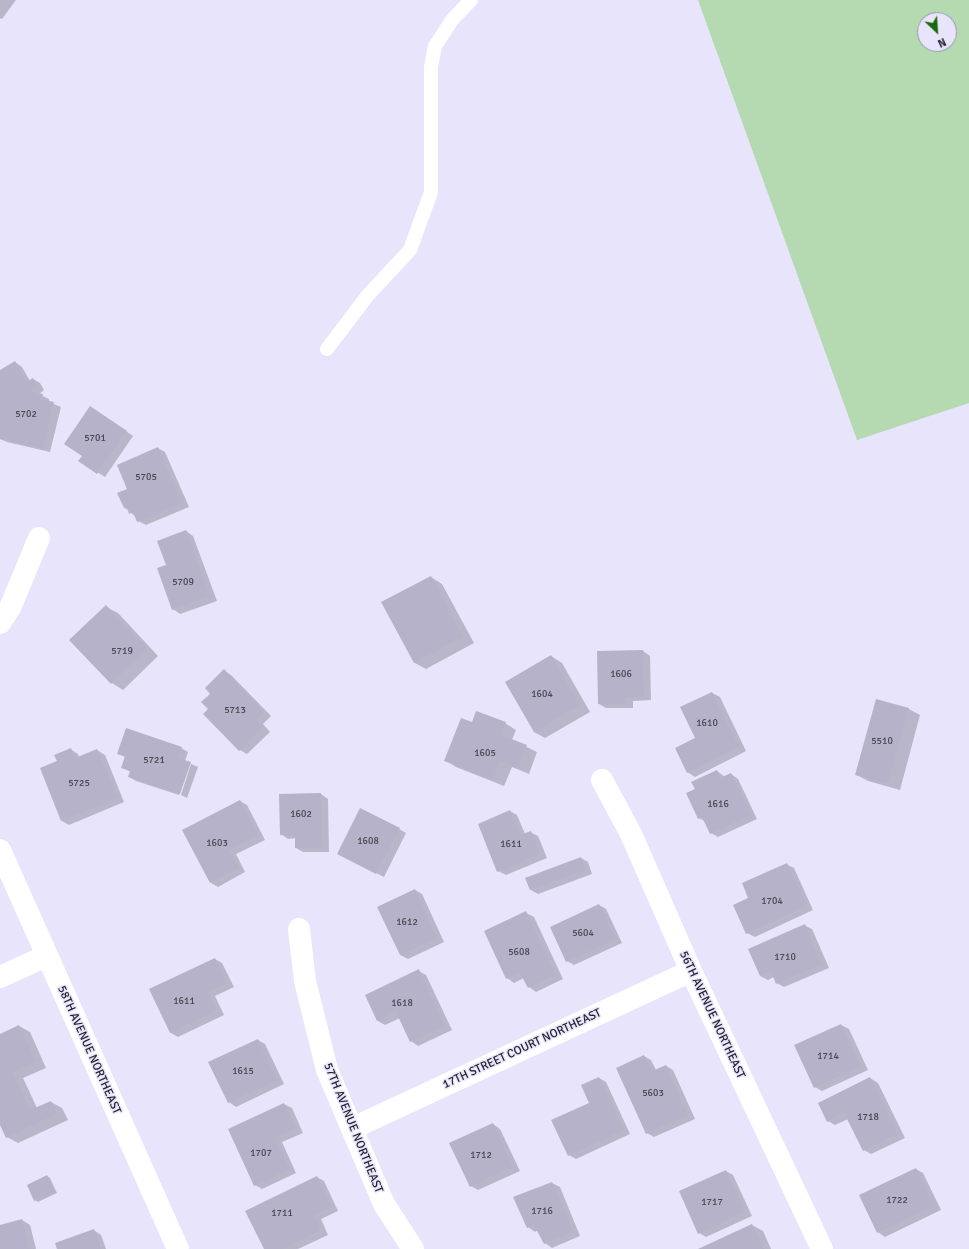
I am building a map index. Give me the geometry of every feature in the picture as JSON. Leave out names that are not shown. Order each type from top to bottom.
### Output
[{"type":"street","points":[[0,623],[10,608],[39,538]]},
{"type":"street","name":"56TH AVENUE NORTHEAST","points":[[602,780],[631,834],[690,970],[822,1249]]},
{"type":"street","name":"58TH AVENUE NORTHEAST","points":[[0,850],[178,1249]]},
{"type":"street","name":"57TH AVENUE NORTHEAST","points":[[299,929],[305,981],[327,1070],[353,1128],[384,1204],[413,1249]]},
{"type":"street","points":[[0,976],[46,956]]},
{"type":"street","name":"17TH STREET COURT NORTHEAST","points":[[353,1128],[690,970]]},
{"type":"lane","points":[[327,349],[368,295],[410,250],[431,192],[431,67],[435,46],[452,20],[471,0]]},
{"type":"green space","points":[[698,0],[969,0],[969,403],[857,440]]},
{"type":"building","points":[[15,361],[26,382],[33,378],[37,386],[30,391],[43,394],[41,399],[54,402],[43,449],[0,439],[0,370]]},
{"type":"building","points":[[90,406],[127,431],[97,474],[78,461],[82,456],[64,444]]},
{"type":"building","points":[[158,447],[182,503],[137,522],[133,512],[129,514],[127,507],[124,508],[117,493],[127,489],[117,465]]},
{"type":"building","points":[[186,530],[210,596],[172,610],[157,568],[166,565],[157,541]]},
{"type":"building","points":[[431,576],[463,637],[414,663],[381,602]]},
{"type":"building","points":[[106,605],[148,649],[111,684],[69,640]]},
{"type":"building","points":[[643,650],[644,697],[626,697],[626,704],[598,704],[597,651]]},
{"type":"building","points":[[551,655],[580,705],[534,732],[505,682]]},
{"type":"building","points":[[224,669],[264,712],[256,719],[264,727],[239,751],[203,714],[208,709],[201,702],[210,694],[205,688]]},
{"type":"building","points":[[712,692],[739,747],[687,773],[675,748],[695,738],[680,707]]},
{"type":"building","points":[[876,699],[909,708],[888,784],[855,775]]},
{"type":"building","points":[[476,711],[506,722],[501,735],[527,745],[518,768],[500,761],[493,780],[444,761],[461,718],[472,722]]},
{"type":"building","points":[[126,728],[182,747],[178,758],[191,762],[180,794],[128,777],[130,771],[121,768],[125,756],[117,754]]},
{"type":"building","points":[[71,748],[75,758],[97,749],[118,798],[61,821],[40,768],[57,761],[54,755]]},
{"type":"building","points":[[717,770],[720,778],[731,773],[751,815],[710,834],[702,817],[698,819],[686,793],[695,789],[691,782]]},
{"type":"building","points":[[321,793],[322,848],[295,848],[295,835],[280,835],[279,794]]},
{"type":"building","points":[[240,800],[258,836],[229,850],[239,868],[210,883],[182,830]]},
{"type":"building","points":[[360,808],[400,828],[376,874],[337,854]]},
{"type":"building","points":[[510,810],[520,835],[531,831],[540,854],[497,872],[478,824]]},
{"type":"building","points":[[581,857],[586,870],[530,890],[525,878]]},
{"type":"building","points":[[787,863],[807,906],[746,934],[733,905],[748,898],[742,883]]},
{"type":"building","points":[[415,889],[437,938],[400,955],[377,907]]},
{"type":"building","points":[[599,904],[616,939],[566,962],[550,927]]},
{"type":"building","points":[[526,911],[556,975],[528,988],[520,973],[506,979],[484,931]]},
{"type":"building","points":[[805,924],[822,964],[776,984],[771,971],[760,976],[748,949]]},
{"type":"building","points":[[215,958],[227,983],[208,992],[217,1010],[170,1033],[149,989]]},
{"type":"building","points":[[419,969],[445,1026],[410,1042],[396,1012],[377,1021],[365,995]]},
{"type":"building","points":[[841,1024],[861,1066],[814,1088],[794,1045]]},
{"type":"building","points":[[19,1025],[36,1062],[13,1072],[30,1110],[51,1101],[57,1114],[6,1138],[0,1125],[0,1034]]},
{"type":"building","points":[[258,1039],[277,1080],[228,1103],[208,1062]]},
{"type":"building","points":[[644,1055],[652,1071],[666,1065],[688,1115],[646,1134],[616,1068]]},
{"type":"building","points":[[599,1077],[624,1130],[568,1156],[551,1120],[589,1103],[581,1085]]},
{"type":"building","points":[[870,1077],[898,1134],[863,1151],[844,1113],[827,1122],[818,1103]]},
{"type":"building","points":[[284,1103],[296,1128],[275,1138],[290,1169],[254,1186],[228,1129]]},
{"type":"building","points":[[493,1123],[513,1167],[470,1187],[449,1143]]},
{"type":"building","points":[[916,1168],[934,1206],[877,1233],[859,1195]]},
{"type":"building","points":[[726,1170],[745,1212],[698,1234],[679,1191]]},
{"type":"building","points":[[47,1175],[55,1192],[34,1201],[27,1185]]},
{"type":"building","points":[[317,1176],[332,1207],[314,1215],[321,1230],[283,1249],[264,1249],[245,1211]]},
{"type":"building","points":[[552,1182],[574,1232],[544,1244],[534,1225],[527,1228],[513,1197]]},
{"type":"building","points":[[22,1219],[30,1249],[0,1249],[0,1225]]},
{"type":"building","points":[[752,1224],[764,1249],[698,1249]]},
{"type":"building","points":[[94,1229],[101,1249],[57,1249],[55,1243]]}]
